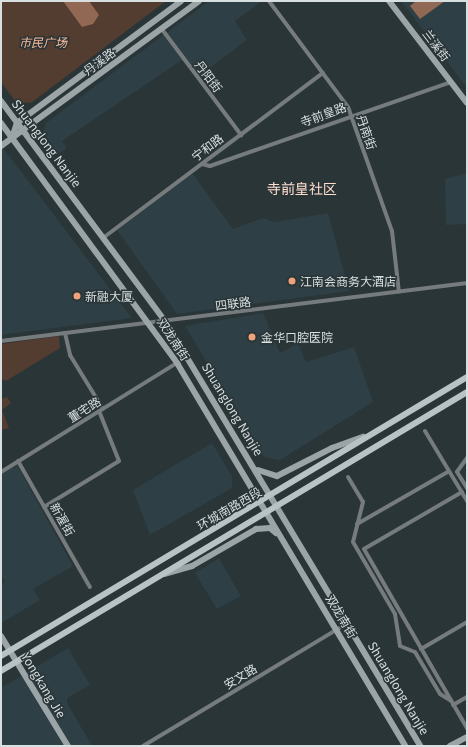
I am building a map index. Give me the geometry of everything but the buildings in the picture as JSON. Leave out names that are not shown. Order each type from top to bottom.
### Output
[{"type":"main road","name":"丹溪路","points":[[17,123],[181,1]]},
{"type":"main road","name":"丹溪路","points":[[1,146],[199,1]]},
{"type":"main road","name":"兰溪街","points":[[389,1],[467,103]]},
{"type":"main road","name":"Shuanglong Nanjie","points":[[1,101],[165,321],[257,470],[420,746]]},
{"type":"main road","name":"双龙南街","points":[[1,123],[150,322],[177,363],[259,502],[337,629],[405,746]]},
{"type":"main road","points":[[12,138],[17,123]]},
{"type":"main road","name":"环城南路西段","points":[[1,656],[271,496],[467,377]]},
{"type":"main road","name":"环城南路西段","points":[[1,671],[467,392]]},
{"type":"main road","points":[[257,470],[278,476],[332,448],[372,434]]},
{"type":"main road","points":[[161,575],[192,566],[256,529],[270,528],[280,536]]},
{"type":"main road","name":"Yongkang Jie","points":[[1,636],[68,746]]},
{"type":"main road","points":[[450,746],[467,737]]},
{"type":"street","name":"丹南街","points":[[269,1],[323,73],[351,114],[392,231],[399,292]]},
{"type":"street","name":"丹阳街","points":[[161,28],[241,135]]},
{"type":"street","name":"宁和路","points":[[103,238],[323,73]]},
{"type":"street","name":"寺前皇路","points":[[202,164],[210,166],[351,114],[451,82]]},
{"type":"street","name":"四联路","points":[[1,341],[467,283]]},
{"type":"street","points":[[44,507],[119,461],[101,410],[70,355],[65,333]]},
{"type":"street","name":"董宅路","points":[[1,472],[177,363]]},
{"type":"street","points":[[425,431],[467,501]]},
{"type":"street","points":[[467,458],[457,472],[467,488]]},
{"type":"street","name":"新渥街","points":[[18,461],[90,587]]},
{"type":"street","points":[[357,524],[449,471]]},
{"type":"street","points":[[348,477],[363,502],[353,542],[395,614],[400,646],[415,652],[440,694],[453,703]]},
{"type":"street","points":[[462,492],[364,549],[467,728]]},
{"type":"street","points":[[421,649],[467,622]]},
{"type":"street","name":"安文路","points":[[143,746],[348,623]]},
{"type":"street","points":[[453,703],[467,696]]},
{"type":"shaded area","points":[[63,1],[89,1],[99,15],[93,24],[82,27]]},
{"type":"shaded area","points":[[209,1],[262,1],[235,21],[247,40],[196,78],[182,60],[62,141],[67,148],[58,154],[43,132],[46,123]]},
{"type":"shaded area","points":[[416,1],[445,1],[420,19],[410,6]]},
{"type":"shaded area","points":[[467,1],[467,88],[402,2]]},
{"type":"shaded area","points":[[1,145],[132,318],[1,335]]},
{"type":"shaded area","points":[[192,173],[233,229],[263,218],[274,222],[328,213],[349,291],[177,314],[117,230]]},
{"type":"shaded area","points":[[467,173],[467,224],[446,225],[445,179]]},
{"type":"shaded area","points":[[263,313],[280,353],[298,343],[306,362],[354,347],[373,402],[280,460],[264,457],[185,326]]},
{"type":"shaded area","points":[[212,443],[232,476],[232,488],[150,535],[133,490]]},
{"type":"shaded area","points":[[17,465],[73,566],[33,589],[40,600],[1,623],[1,585],[5,582],[1,575],[1,474]]},
{"type":"shaded area","points":[[219,558],[241,596],[217,609],[195,573]]},
{"type":"shaded area","points":[[68,648],[90,685],[67,698],[67,703],[92,746],[1,746],[1,688]]},
{"type":"green space","name":"市民广场","points":[[1,1],[166,1],[31,103],[16,102],[1,82]]},
{"type":"green space","points":[[59,336],[60,348],[6,381],[1,379],[1,344]]},
{"type":"green space","points":[[7,397],[11,403],[2,410],[9,428],[2,430],[1,399]]},
{"type":"place","name":"江南会商务大酒店","points":[[292,281]]},
{"type":"place","name":"新融大厦","points":[[77,296]]},
{"type":"place","name":"金华口腔医院","points":[[252,337]]},
{"type":"district","name":"寺前皇社区","points":[[302,188]]}]
